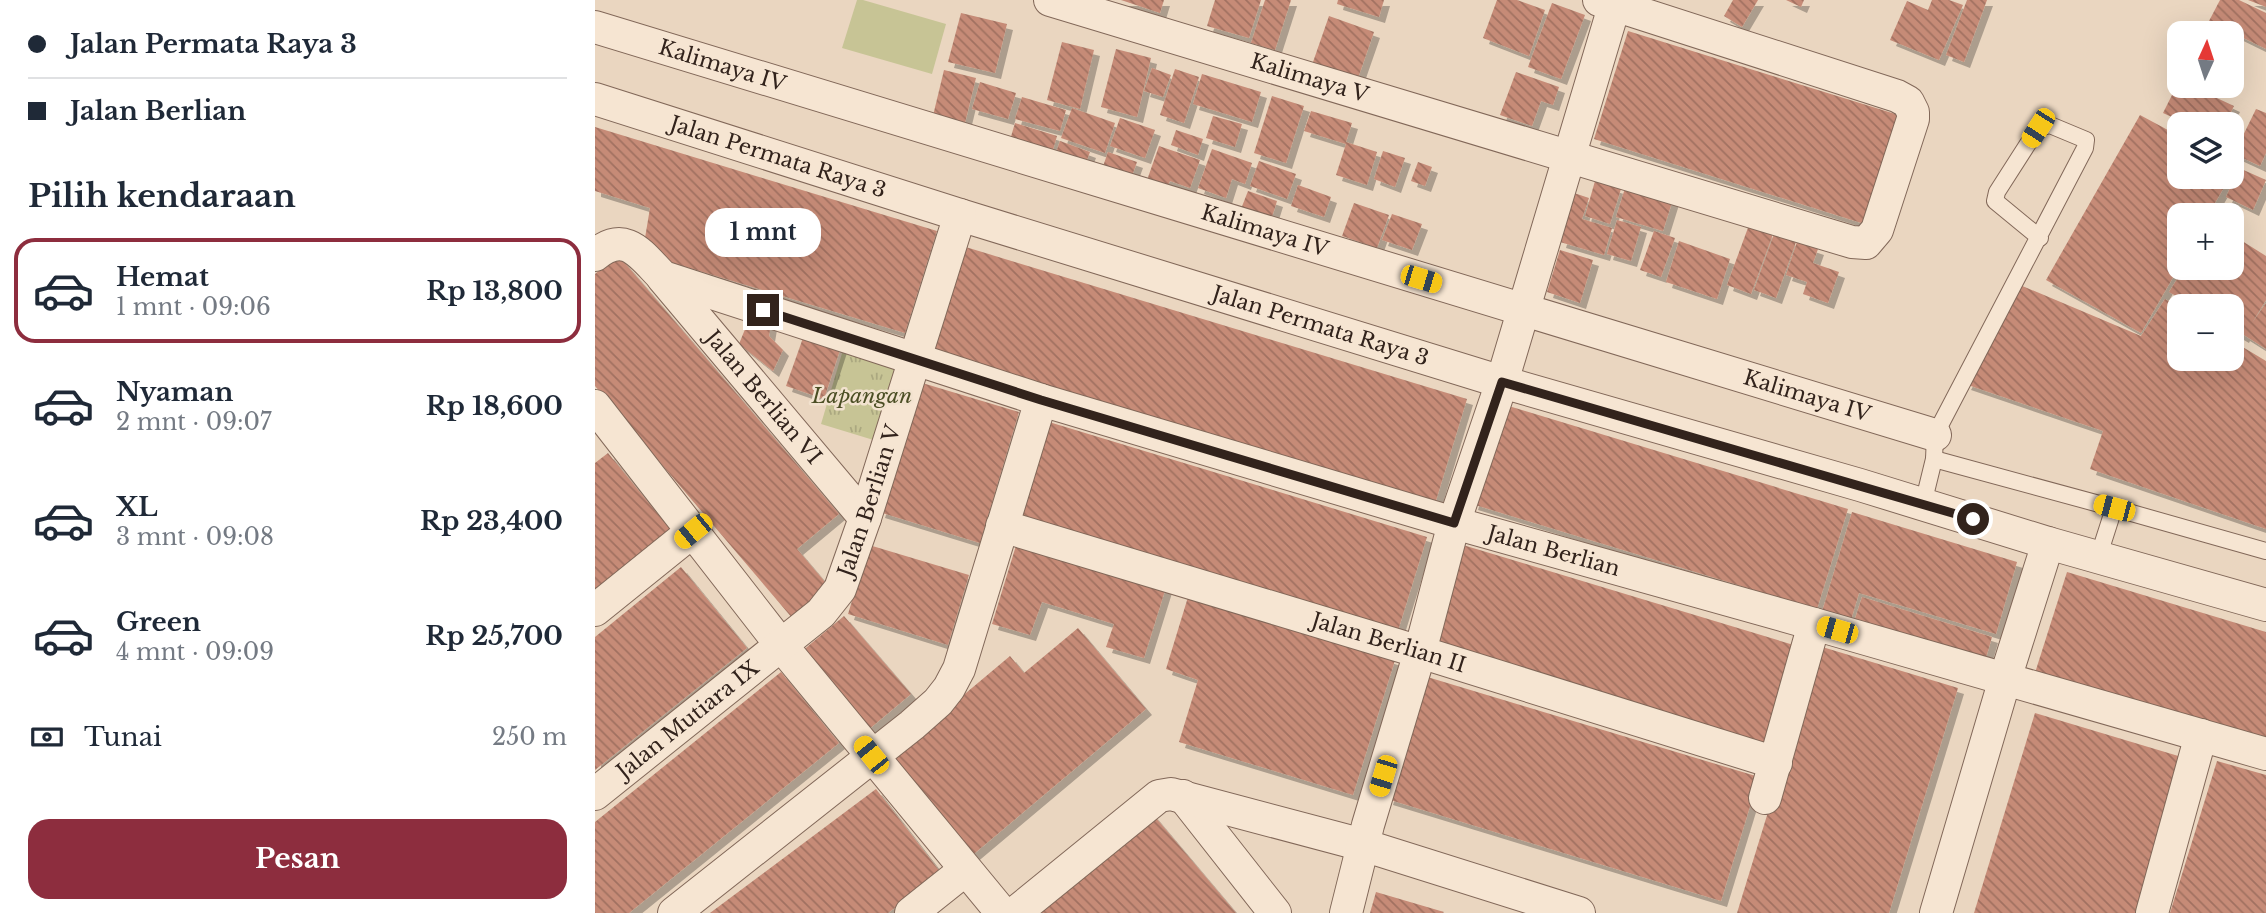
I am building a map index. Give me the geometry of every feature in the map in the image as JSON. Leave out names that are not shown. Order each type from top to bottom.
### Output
[{"type":"street","name":"Kalimaya V","points":[[1051,0],[1092,6],[1852,242],[1866,243],[1877,230],[1913,119],[1908,102],[1897,96],[1610,2]]},
{"type":"street","points":[[1346,913],[1454,523],[1524,310],[1610,2]]},
{"type":"street","name":"Kalimaya IV","points":[[595,27],[1524,310],[1934,447]]},
{"type":"street","name":"Jalan Permata Raya 3","points":[[595,99],[1502,382],[2266,605]]},
{"type":"street","name":"Jalan Berlian V","points":[[781,645],[821,613],[840,589],[865,518],[960,215]]},
{"type":"street","name":"Jalan Berlian","points":[[595,255],[613,243],[625,244],[636,250],[663,278],[1041,400],[1454,523],[2266,754]]},
{"type":"street","name":"Jalan Berlian VI","points":[[663,278],[865,518]]},
{"type":"street","points":[[674,913],[938,702],[949,688],[968,641],[1041,400]]},
{"type":"street","points":[[595,406],[605,439],[693,531],[781,645],[1002,913]]},
{"type":"street","name":"Jalan Berlian II","points":[[1002,526],[1776,763]]},
{"type":"street","points":[[595,610],[693,531]]},
{"type":"street","points":[[1936,913],[2048,543]]},
{"type":"street","points":[[1765,798],[1814,624]]},
{"type":"street","name":"Jalan Mutiara IX","points":[[595,794],[781,645]]},
{"type":"street","points":[[2152,913],[2201,734]]},
{"type":"street","points":[[1015,913],[1159,796],[1171,794],[1363,845],[1579,913]]},
{"type":"street","points":[[1183,796],[1275,913]]},
{"type":"street","points":[[911,913],[965,870]]},
{"type":"lane","points":[[1923,504],[1934,447],[2040,238],[2085,148],[2085,141],[2050,125],[2038,128],[1997,192],[1996,201],[2040,238]]},
{"type":"lane","points":[[1934,447],[2114,508],[2266,551]]},
{"type":"lane","points":[[2098,558],[2114,508]]},
{"type":"green space","points":[[857,0],[946,24],[932,74],[842,48]]},
{"type":"green space","name":"Lapangan","points":[[843,350],[902,369],[880,442],[821,424]]},
{"type":"building","points":[[1121,0],[1164,0],[1160,13]]},
{"type":"building","points":[[1215,0],[1261,0],[1249,38],[1207,26]]},
{"type":"building","points":[[1265,0],[1291,0],[1275,50],[1251,43]]},
{"type":"building","points":[[1338,0],[1384,0],[1379,17],[1337,4]]},
{"type":"building","points":[[1497,0],[1517,0],[1545,10],[1529,56],[1483,38]]},
{"type":"building","points":[[1733,0],[1758,0],[1742,27],[1724,16]]},
{"type":"building","points":[[1786,0],[1804,0],[1801,7]]},
{"type":"building","points":[[1932,0],[1949,0],[1963,5],[1939,60],[1890,40],[1907,1],[1928,10]]},
{"type":"building","points":[[1967,0],[1987,0],[1964,62],[1946,55]]},
{"type":"building","points":[[2220,0],[2239,0],[2266,13],[2266,49],[2244,38],[2244,21],[2209,21]]},
{"type":"building","points":[[2248,0],[2266,0],[2266,7]]},
{"type":"building","points":[[1552,3],[1585,15],[1561,79],[1528,67]]},
{"type":"building","points":[[961,13],[1007,24],[995,73],[948,62]]},
{"type":"building","points":[[1329,16],[1374,32],[1358,78],[1313,62]]},
{"type":"building","points":[[1628,31],[1905,117],[1871,226],[1594,139]]},
{"type":"building","points":[[1062,42],[1094,50],[1080,109],[1047,100]]},
{"type":"building","points":[[1116,49],[1151,58],[1137,117],[1101,107]]},
{"type":"building","points":[[1152,68],[1171,75],[1163,97],[1144,91]]},
{"type":"building","points":[[1175,69],[1199,77],[1184,123],[1160,115]]},
{"type":"building","points":[[944,70],[976,78],[963,131],[931,124]]},
{"type":"building","points":[[1516,72],[1559,87],[1553,105],[1541,101],[1532,126],[1500,115]]},
{"type":"building","points":[[1202,74],[1261,92],[1252,122],[1193,104]]},
{"type":"building","points":[[980,82],[1016,93],[1008,119],[972,109]]},
{"type":"building","points":[[1272,96],[1304,106],[1286,163],[1254,153]]},
{"type":"building","points":[[1022,97],[1066,110],[1060,131],[1015,119]]},
{"type":"building","points":[[2170,98],[2217,98],[2234,106],[2231,112],[2163,113]]},
{"type":"building","points":[[1072,108],[1115,123],[1105,153],[1061,138]]},
{"type":"building","points":[[2256,109],[2266,113],[2266,153],[2260,166],[2244,159],[2244,134]]},
{"type":"building","points":[[1311,111],[1352,123],[1346,142],[1377,152],[1367,185],[1336,175],[1346,144],[1304,131]]},
{"type":"building","points":[[2140,115],[2167,130],[2167,189],[2223,189],[2215,203],[2167,203],[2167,280],[2172,280],[2141,333],[2046,280]]},
{"type":"building","points":[[1213,116],[1242,124],[1235,147],[1206,138]]},
{"type":"building","points":[[1120,118],[1155,130],[1145,158],[1110,146]]},
{"type":"building","points":[[1015,123],[1057,136],[1052,153],[1010,140]]},
{"type":"building","points":[[595,127],[937,231],[905,333],[660,259],[645,238],[650,208],[595,191]]},
{"type":"building","points":[[1176,130],[1203,139],[1198,155],[1171,145]]},
{"type":"building","points":[[1060,141],[1090,152],[1084,168],[1054,158]]},
{"type":"building","points":[[1159,146],[1200,160],[1190,188],[1170,181],[1166,189],[1146,183]]},
{"type":"building","points":[[1212,149],[1252,163],[1245,184],[1232,179],[1226,198],[1198,188]]},
{"type":"building","points":[[1383,151],[1405,158],[1395,187],[1374,179]]},
{"type":"building","points":[[1108,152],[1137,162],[1130,181],[1101,172]]},
{"type":"building","points":[[1259,161],[1296,174],[1287,199],[1250,186]]},
{"type":"building","points":[[1418,162],[1432,167],[1425,186],[1411,181]]},
{"type":"building","points":[[2244,170],[2266,180],[2253,210],[2244,206],[2244,203],[2226,197],[2230,189],[2244,189]]},
{"type":"building","points":[[1595,181],[1621,189],[1610,224],[1585,216]]},
{"type":"building","points":[[1298,185],[1331,197],[1324,217],[1291,206]]},
{"type":"building","points":[[1626,185],[1673,199],[1663,231],[1616,217]]},
{"type":"building","points":[[1248,191],[1277,201],[1271,220],[1241,209]]},
{"type":"building","points":[[1574,193],[1589,198],[1582,219],[1612,228],[1604,255],[1560,242]]},
{"type":"building","points":[[1354,203],[1389,215],[1377,248],[1342,236]]},
{"type":"building","points":[[1392,214],[1422,224],[1412,250],[1382,240]]},
{"type":"building","points":[[1617,220],[1641,227],[1631,261],[1607,254]]},
{"type":"building","points":[[1749,225],[1773,234],[1751,294],[1727,285]]},
{"type":"building","points":[[1654,231],[1675,238],[1661,277],[1640,270]]},
{"type":"building","points":[[1774,234],[1796,242],[1776,298],[1754,290]]},
{"type":"building","points":[[1679,241],[1730,259],[1717,299],[1666,282]]},
{"type":"building","points":[[1797,242],[1818,249],[1813,263],[1839,272],[1828,303],[1803,294],[1807,282],[1786,275]]},
{"type":"building","points":[[2244,242],[2266,256],[2266,300],[2252,323],[2266,303],[2266,349],[2244,335],[2244,294],[2169,292],[2176,280],[2244,280]]},
{"type":"building","points":[[959,245],[1467,399],[1434,507],[925,354]]},
{"type":"building","points":[[1560,250],[1593,260],[1580,303],[1547,292]]},
{"type":"building","points":[[618,255],[839,514],[797,549],[830,588],[793,619],[595,386],[595,274]]},
{"type":"building","points":[[2020,285],[2141,336],[2165,299],[2167,371],[2244,371],[2244,348],[2266,361],[2266,529],[2090,469],[2103,431],[1965,384]]},
{"type":"building","points":[[750,317],[771,324],[769,336],[783,350],[773,371],[739,344]]},
{"type":"building","points":[[804,335],[841,347],[824,399],[786,386]]},
{"type":"building","points":[[919,382],[1019,412],[980,543],[879,512]]},
{"type":"building","points":[[1502,404],[1848,509],[1817,609],[1472,504]]},
{"type":"building","points":[[1049,422],[1427,537],[1396,637],[1018,523]]},
{"type":"building","points":[[608,453],[675,535],[595,598],[595,463]]},
{"type":"building","points":[[1852,512],[2017,562],[1996,634],[1859,593],[1851,620],[1822,612]]},
{"type":"building","points":[[1018,539],[1167,584],[1144,658],[1106,647],[1114,624],[1042,602],[1030,635],[992,624]]},
{"type":"building","points":[[869,545],[969,575],[948,645],[848,614]]},
{"type":"building","points":[[1463,545],[1797,646],[1767,745],[1433,644]]},
{"type":"building","points":[[681,567],[747,648],[595,770],[595,637]]},
{"type":"building","points":[[2067,572],[2266,632],[2266,747],[2034,676]]},
{"type":"building","points":[[1188,597],[1395,660],[1353,795],[1179,742],[1198,680],[1166,669]]},
{"type":"building","points":[[1862,597],[1992,637],[1985,661],[1854,622]]},
{"type":"building","points":[[844,616],[911,694],[868,730],[801,652]]},
{"type":"building","points":[[1078,628],[1146,709],[969,858],[885,761],[1010,656],[1024,673]]},
{"type":"building","points":[[1819,646],[1958,688],[1889,913],[1737,913]]},
{"type":"building","points":[[781,672],[839,743],[629,913],[595,913],[595,822]]},
{"type":"building","points":[[1424,676],[1759,777],[1721,901],[1387,799]]},
{"type":"building","points":[[2035,713],[2185,758],[2138,913],[1974,913]]},
{"type":"building","points":[[2217,761],[2266,775],[2266,913],[2170,913]]},
{"type":"building","points":[[876,789],[941,873],[888,913],[710,913]]},
{"type":"building","points":[[1150,811],[1236,913],[1029,913]]},
{"type":"building","points":[[1376,892],[1444,912],[1370,913]]},
{"type":"route","points":[[763,310],[1041,400],[1454,523],[1502,382],[1973,519]]}]
